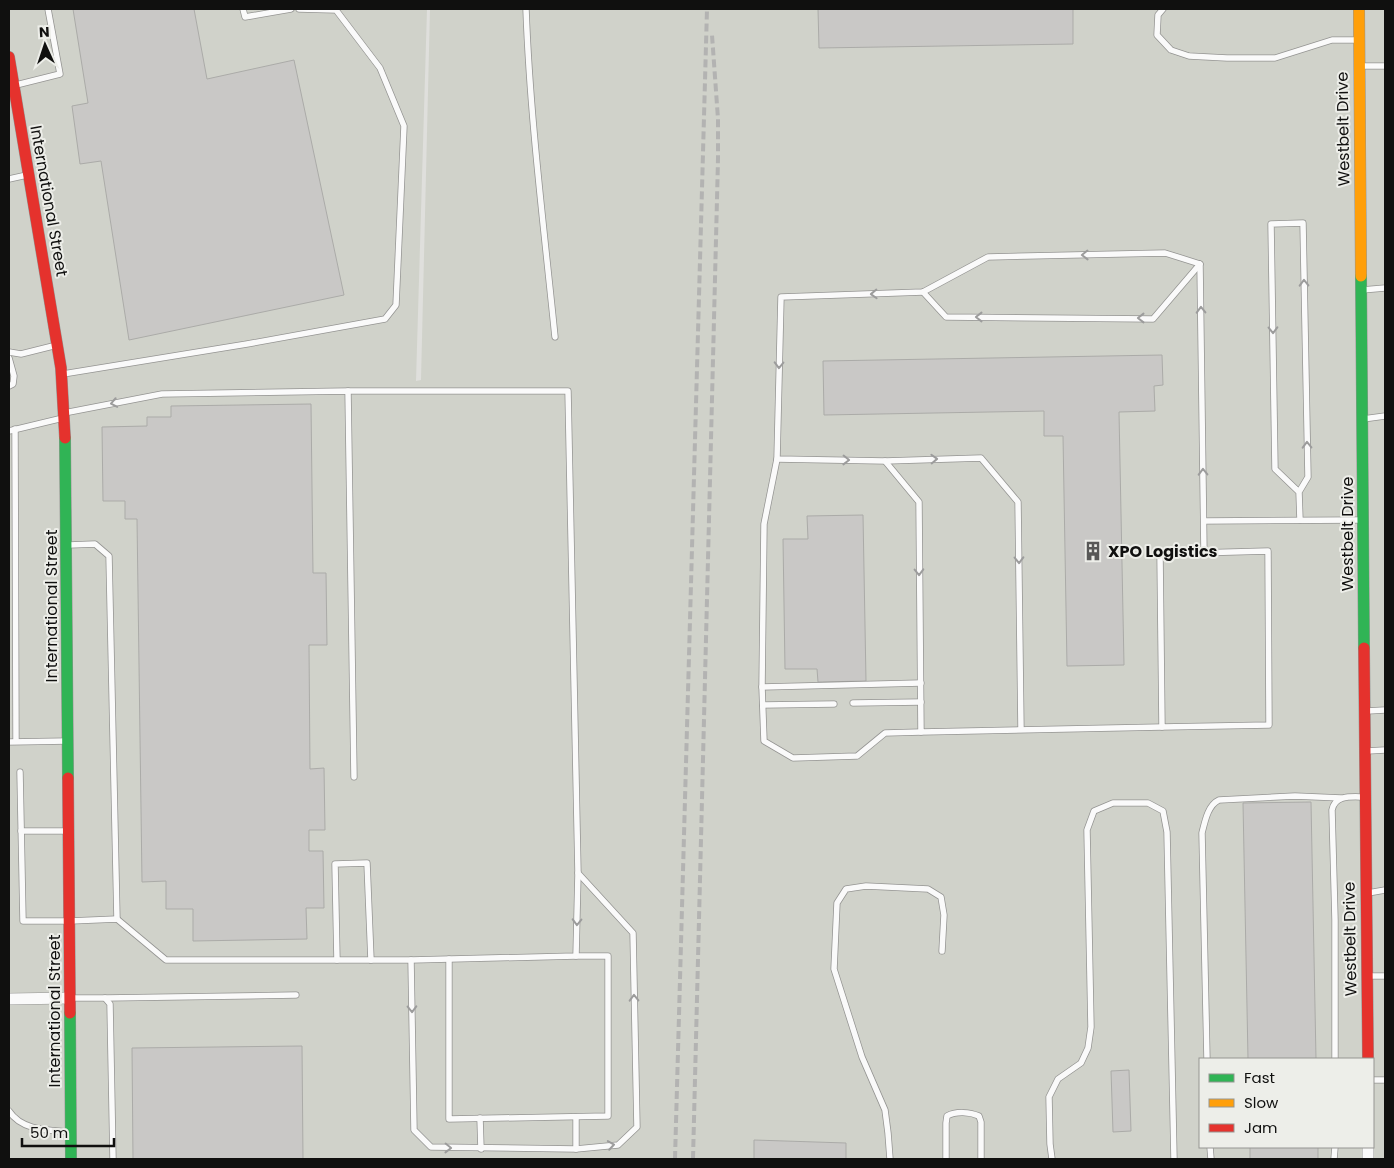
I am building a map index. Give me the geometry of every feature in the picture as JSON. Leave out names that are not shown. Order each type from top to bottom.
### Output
[{"type":"street","name":"Westbelt Drive","points":[[1359,9],[1368,1058]]},
{"type":"street","name":"International Street","points":[[9,57],[11,86],[29,175],[57,345],[64,416],[66,456],[72,1159]]},
{"type":"street","points":[[9,998],[70,998]]},
{"type":"lane","points":[[11,86],[60,74],[48,9]]},
{"type":"lane","points":[[243,9],[245,17],[291,9]]},
{"type":"lane","points":[[61,374],[247,344],[384,319],[396,305],[404,126],[380,68],[336,10],[299,9]]},
{"type":"lane","points":[[526,9],[533,115],[555,337]]},
{"type":"lane","points":[[1163,9],[1158,15],[1157,35],[1171,50],[1189,56],[1275,58],[1332,40],[1359,40]]},
{"type":"lane","points":[[1359,66],[1385,66]]},
{"type":"lane","points":[[9,179],[29,175]]},
{"type":"lane","points":[[1299,492],[1275,469],[1272,224],[1303,223],[1308,476],[1299,492],[1300,520]]},
{"type":"lane","points":[[1162,727],[1160,554],[1268,551],[1270,725],[885,733],[857,756],[793,758],[764,741],[762,687],[764,524],[777,459],[781,296],[923,292],[988,258],[1165,253],[1200,264]]},
{"type":"lane","points":[[923,292],[946,317],[1153,318],[1200,264]]},
{"type":"lane","points":[[1200,264],[1204,553]]},
{"type":"lane","points":[[1362,290],[1385,288]]},
{"type":"lane","points":[[9,352],[21,354],[57,345]]},
{"type":"lane","points":[[9,358],[14,376],[13,384],[9,386]]},
{"type":"lane","points":[[348,391],[354,777]]},
{"type":"lane","points":[[16,742],[12,430],[162,394],[348,391],[568,391],[578,873],[576,956]]},
{"type":"lane","points":[[1362,418],[1385,416]]},
{"type":"lane","points":[[777,459],[885,461],[981,458],[1018,502],[1021,729]]},
{"type":"lane","points":[[885,461],[919,502],[921,732]]},
{"type":"lane","points":[[1204,521],[1363,520]]},
{"type":"lane","points":[[66,545],[94,544],[109,556],[117,919]]},
{"type":"lane","points":[[762,687],[921,683]]},
{"type":"lane","points":[[853,703],[921,702]]},
{"type":"lane","points":[[763,705],[834,704]]},
{"type":"lane","points":[[1365,711],[1385,710]]},
{"type":"lane","points":[[9,742],[68,741]]},
{"type":"lane","points":[[1365,751],[1385,750]]},
{"type":"lane","points":[[20,772],[23,921],[117,919],[166,960],[410,960],[449,959],[576,956],[608,956],[608,1116],[448,1119],[449,959]]},
{"type":"lane","points":[[1207,1058],[1202,833],[1211,808],[1219,800],[1295,796],[1365,797]]},
{"type":"lane","points":[[1335,1058],[1335,920],[1332,806],[1336,800],[1341,798]]},
{"type":"lane","points":[[1052,1159],[1049,1097],[1058,1079],[1081,1063],[1088,1048],[1091,1027],[1087,830],[1094,811],[1113,804],[1148,803],[1163,811],[1167,832],[1174,1159]]},
{"type":"lane","points":[[22,831],[68,830]]},
{"type":"lane","points":[[337,960],[336,864],[367,863],[371,960]]},
{"type":"lane","points":[[410,960],[414,1130],[431,1147],[576,1149],[618,1145],[637,1127],[633,933],[578,873]]},
{"type":"lane","points":[[890,1159],[885,1110],[862,1057],[834,969],[837,902],[846,889],[866,886],[928,890],[942,897],[944,915],[942,951]]},
{"type":"lane","points":[[1366,893],[1385,890]]},
{"type":"lane","points":[[1366,976],[1385,976]]},
{"type":"lane","points":[[70,998],[296,995]]},
{"type":"lane","points":[[105,998],[110,1004],[112,1159]]},
{"type":"lane","points":[[9,1111],[14,1119],[33,1128],[71,1132]]},
{"type":"lane","points":[[946,1159],[947,1116],[952,1113],[959,1113],[979,1116],[981,1122],[981,1159]]},
{"type":"lane","points":[[576,1117],[576,1149]]},
{"type":"lane","points":[[480,1118],[481,1148]]},
{"type":"shaded area","points":[[9,9],[427,9],[416,381],[421,380],[430,9],[1385,9],[1385,1159],[9,1159]]},
{"type":"building","points":[[73,9],[194,9],[207,79],[294,60],[344,295],[129,340],[101,161],[80,164],[72,106],[88,103]]},
{"type":"building","points":[[818,9],[1073,9],[1073,44],[819,48]]},
{"type":"building","name":"XPO Logistics","points":[[1162,355],[1163,385],[1154,386],[1155,411],[1119,412],[1124,665],[1067,666],[1063,436],[1044,436],[1044,411],[824,415],[823,361]]},
{"type":"building","points":[[311,404],[313,573],[326,573],[327,645],[309,645],[310,769],[324,768],[325,830],[309,830],[309,851],[323,851],[324,908],[306,908],[307,939],[193,941],[193,909],[166,909],[166,881],[142,882],[137,519],[125,519],[125,501],[103,501],[102,427],[147,426],[147,417],[171,417],[171,406]]},
{"type":"building","points":[[863,515],[866,681],[818,682],[817,669],[785,669],[783,539],[808,539],[807,516]]},
{"type":"building","points":[[1311,802],[1316,1058],[1248,1058],[1243,803]]},
{"type":"building","points":[[302,1046],[303,1159],[133,1159],[132,1048]]},
{"type":"building","points":[[1129,1070],[1131,1131],[1113,1132],[1111,1071]]},
{"type":"building","points":[[754,1140],[846,1143],[846,1159],[754,1159]]},
{"type":"building","points":[[1250,1148],[1318,1148],[1318,1159],[1250,1159]]},
{"type":"railway","points":[[675,1159],[707,9]]},
{"type":"railway","points":[[693,1159],[718,159],[718,119],[712,35]]},
{"type":"traffic: fast","points":[[1361,276],[1364,648]]},
{"type":"traffic: fast","points":[[65,438],[68,778]]},
{"type":"traffic: fast","points":[[70,1013],[71,1159]]},
{"type":"traffic: slow","points":[[1359,9],[1361,276]]},
{"type":"traffic: jam","points":[[9,57],[61,368],[65,438]]},
{"type":"traffic: jam","points":[[1364,648],[1368,1058]]},
{"type":"traffic: jam","points":[[68,778],[70,1013]]},
{"type":"place","name":"XPO Logistics","points":[[1093,551]]}]
